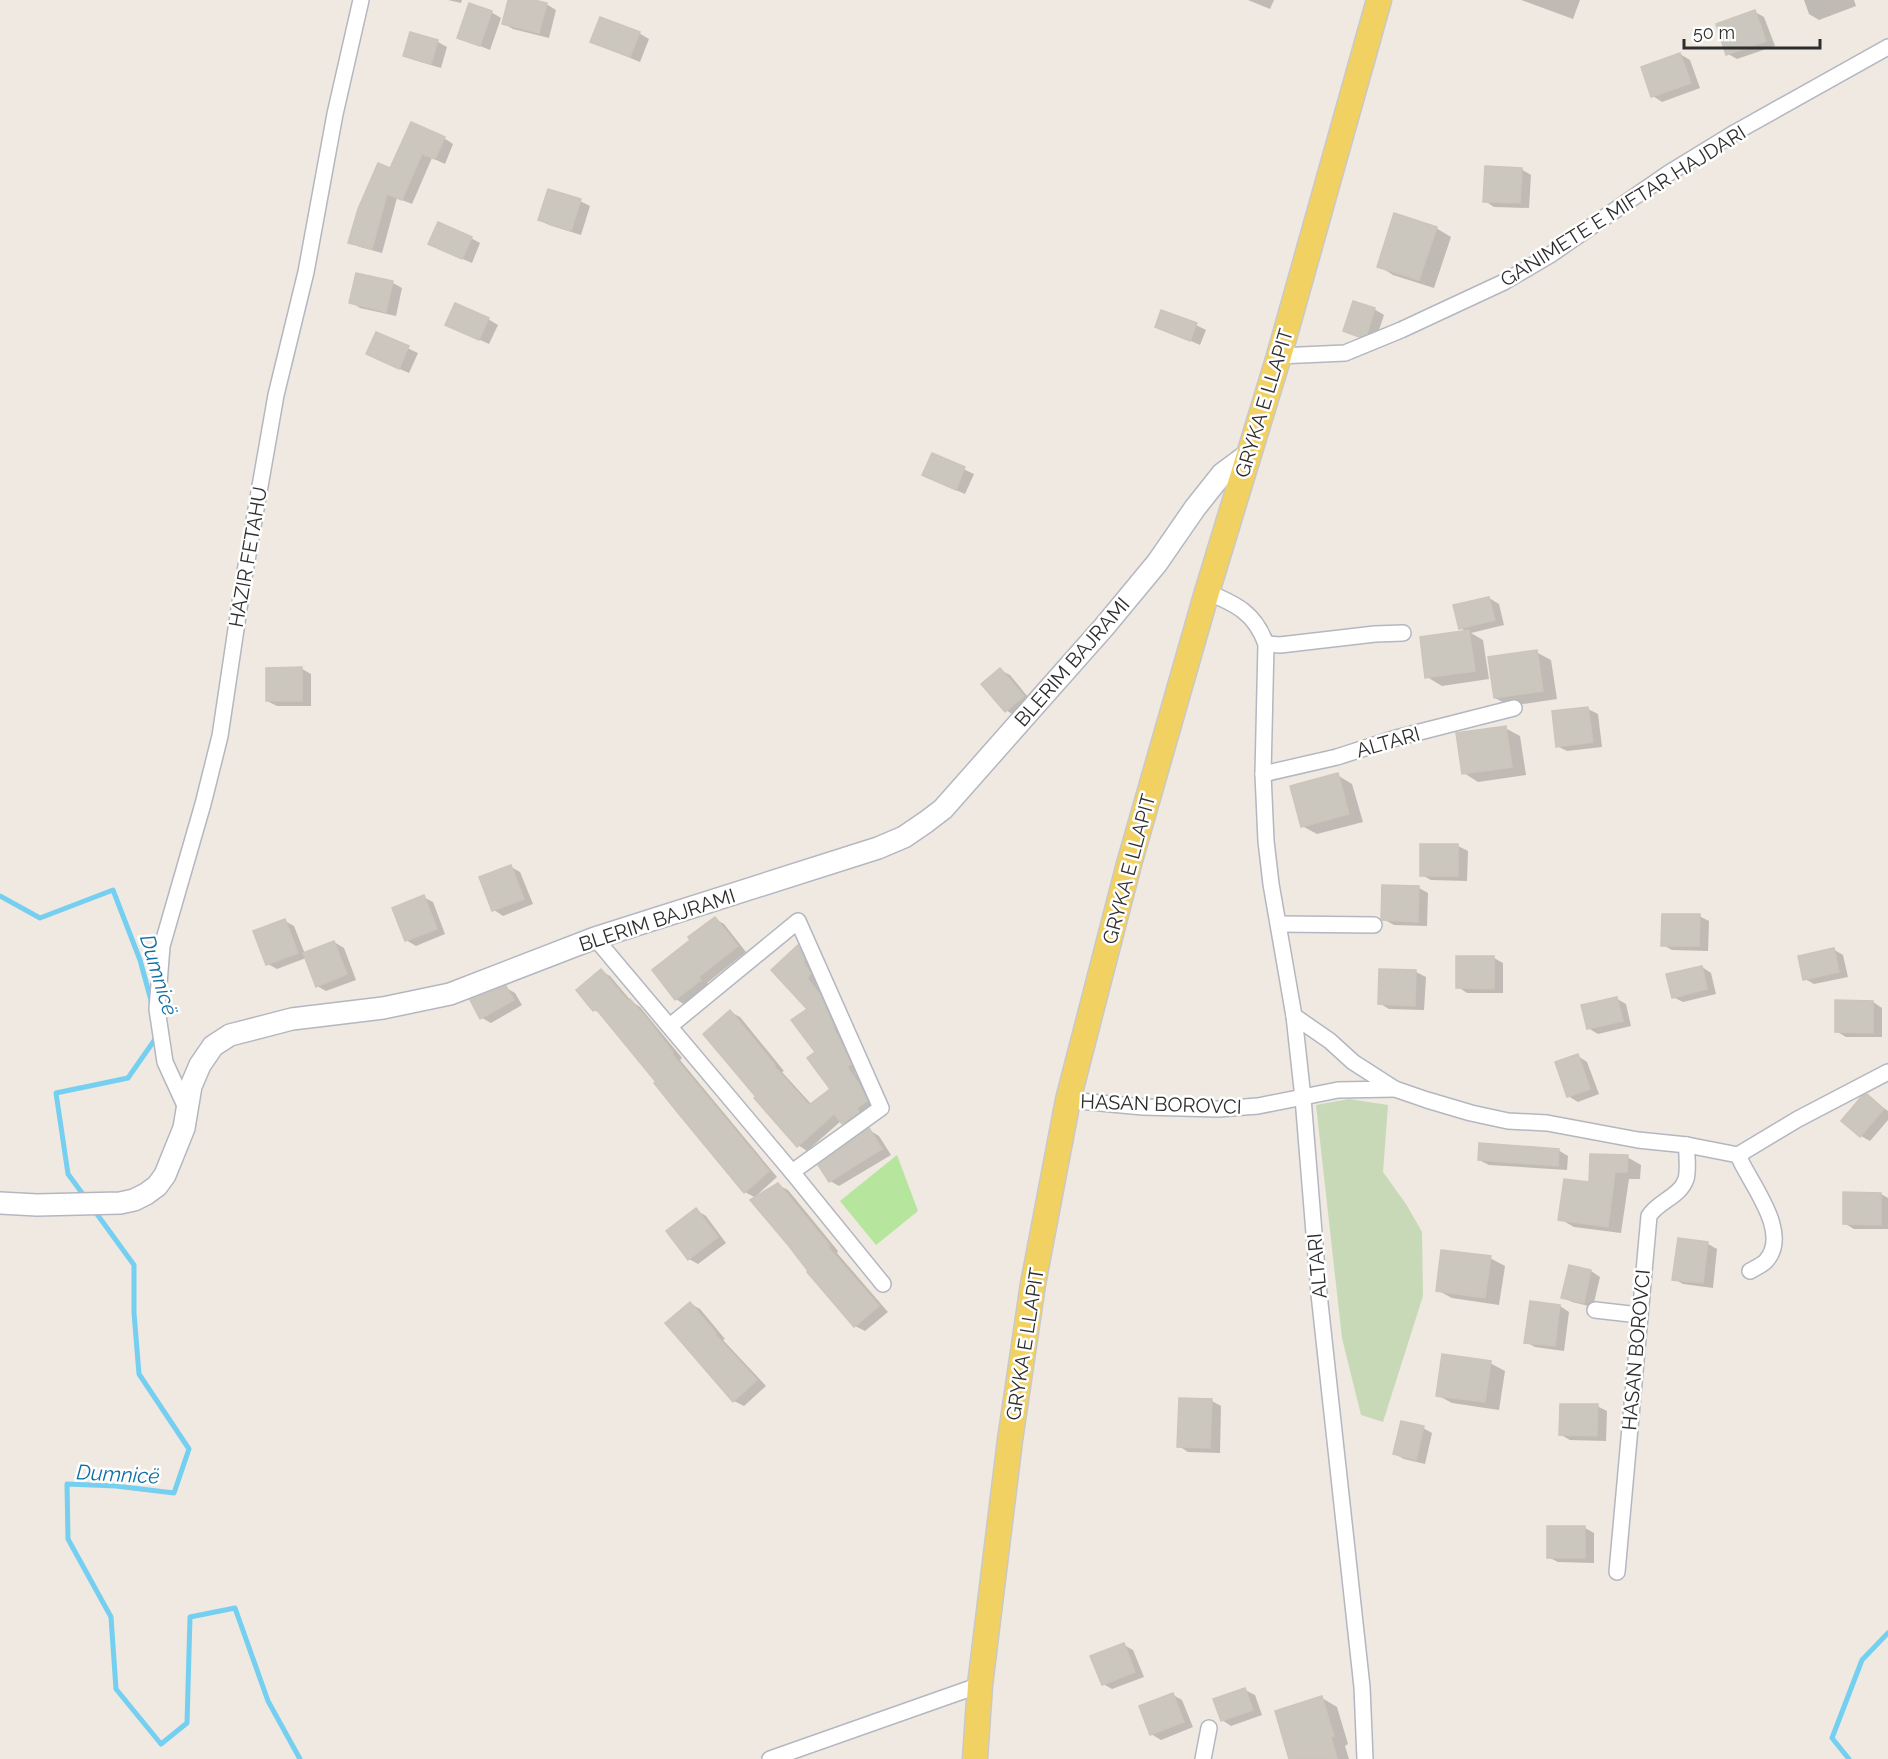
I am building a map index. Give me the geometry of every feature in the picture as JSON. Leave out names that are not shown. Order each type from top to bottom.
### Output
[{"type":"main road","name":"GRYKA E LLAPIT","points":[[975,1759],[980,1685],[1010,1440],[1033,1284],[1068,1100],[1129,864],[1207,592],[1279,356],[1379,0]]},
{"type":"street","name":"HAZIR FETAHU","points":[[187,1110],[165,1062],[157,1009],[162,946],[220,736],[242,589],[276,395],[306,272],[335,114],[361,0]]},
{"type":"street","name":"GANIMETE E MIFTAR HAJDARI","points":[[1279,356],[1345,353],[1504,282],[1550,255],[1669,173],[1736,132],[1888,47]]},
{"type":"street","name":"BLERIM BAJRAMI","points":[[0,1203],[37,1205],[120,1203],[134,1200],[157,1185],[170,1167],[184,1128],[191,1086],[200,1065],[213,1046],[230,1035],[292,1018],[383,1008],[450,994],[595,938],[878,848],[904,837],[943,809],[1104,627],[1157,563],[1222,474],[1249,454]]},
{"type":"street","points":[[1207,592],[1247,612],[1261,630],[1266,644],[1280,645],[1403,633]]},
{"type":"street","name":"ALTARI","points":[[1266,644],[1263,774],[1266,841],[1294,1016],[1303,1098],[1319,1294],[1362,1687],[1365,1759]]},
{"type":"street","name":"ALTARI","points":[[1263,774],[1336,757],[1396,738],[1514,708]]},
{"type":"street","points":[[670,1026],[798,921],[881,1108],[792,1172]]},
{"type":"street","points":[[1279,924],[1374,925]]},
{"type":"street","points":[[595,938],[883,1284]]},
{"type":"street","name":"HASAN BOROVCI","points":[[1294,1016],[1330,1041],[1353,1062],[1395,1089],[1471,1113],[1508,1121],[1547,1123],[1738,1155]]},
{"type":"street","points":[[1750,1271],[1764,1263],[1770,1255],[1773,1241],[1772,1223],[1767,1208],[1738,1155],[1798,1119],[1888,1071]]},
{"type":"street","name":"HASAN BOROVCI","points":[[1068,1100],[1143,1107],[1218,1109],[1258,1106],[1338,1090],[1395,1089]]},
{"type":"street","name":"HASAN BOROVCI","points":[[1617,1572],[1649,1216],[1653,1208],[1683,1187],[1687,1174],[1687,1145]]},
{"type":"street","points":[[1595,1310],[1639,1315]]},
{"type":"street","points":[[770,1759],[980,1685]]},
{"type":"street","points":[[1203,1759],[1209,1728]]},
{"type":"green space","points":[[1349,1099],[1388,1105],[1383,1172],[1406,1204],[1422,1232],[1423,1296],[1383,1422],[1361,1415],[1342,1338],[1316,1105]]},
{"type":"green space","points":[[897,1155],[918,1211],[876,1245],[840,1201]]},
{"type":"building","points":[[508,0],[534,0],[547,3],[539,33],[502,24]]},
{"type":"building","points":[[469,3],[492,11],[480,46],[457,38]]},
{"type":"building","points":[[1755,10],[1766,41],[1726,55],[1716,24]]},
{"type":"building","points":[[600,17],[640,32],[630,57],[590,42]]},
{"type":"building","points":[[410,32],[438,40],[431,64],[403,56]]},
{"type":"building","points":[[1680,53],[1691,83],[1651,97],[1641,67]]},
{"type":"building","points":[[411,122],[445,137],[435,159],[422,154],[402,200],[387,194],[372,249],[348,243],[358,209],[378,163],[390,168]]},
{"type":"building","points":[[1485,166],[1522,168],[1520,203],[1483,202]]},
{"type":"building","points":[[548,189],[581,199],[571,231],[538,220]]},
{"type":"building","points":[[1394,213],[1437,227],[1419,280],[1377,267]]},
{"type":"building","points":[[438,222],[472,237],[462,259],[428,244]]},
{"type":"building","points":[[356,273],[393,281],[386,312],[349,303]]},
{"type":"building","points":[[1353,301],[1375,308],[1367,334],[1359,337],[1343,331]]},
{"type":"building","points":[[455,303],[489,318],[479,340],[445,325]]},
{"type":"building","points":[[1161,310],[1197,323],[1190,341],[1155,327]]},
{"type":"building","points":[[376,332],[409,346],[399,369],[366,354]]},
{"type":"building","points":[[932,453],[965,467],[956,490],[922,475]]},
{"type":"building","points":[[1489,597],[1495,620],[1459,629],[1453,605]]},
{"type":"building","points":[[1469,630],[1475,671],[1425,678],[1420,637]]},
{"type":"building","points":[[1537,650],[1543,691],[1494,698],[1488,657]]},
{"type":"building","points":[[302,667],[302,701],[266,701],[266,668]]},
{"type":"building","points":[[1000,668],[1024,696],[1005,712],[981,684]]},
{"type":"building","points":[[1588,707],[1593,742],[1556,747],[1552,711]]},
{"type":"building","points":[[1506,726],[1512,767],[1462,774],[1456,733]]},
{"type":"building","points":[[1338,773],[1349,814],[1301,827],[1290,786]]},
{"type":"building","points":[[1420,844],[1458,844],[1458,876],[1420,876]]},
{"type":"building","points":[[511,865],[524,899],[492,911],[479,877]]},
{"type":"building","points":[[1382,885],[1419,886],[1418,922],[1381,919]]},
{"type":"building","points":[[424,895],[437,929],[405,941],[392,908]]},
{"type":"building","points":[[1662,914],[1700,914],[1699,946],[1661,946]]},
{"type":"building","points":[[715,917],[738,946],[699,977],[701,980],[675,1000],[652,970],[690,940],[688,937]]},
{"type":"building","points":[[285,919],[298,953],[266,965],[253,931]]},
{"type":"building","points":[[334,941],[347,974],[316,987],[303,953]]},
{"type":"building","points":[[798,945],[805,960],[803,961],[811,974],[807,978],[820,995],[851,1064],[847,1067],[867,1101],[857,1108],[859,1112],[842,1124],[834,1114],[797,1147],[703,1034],[730,1010],[774,1066],[809,1105],[830,1089],[807,1058],[815,1052],[791,1020],[807,1009],[771,970]]},
{"type":"building","points":[[1834,948],[1839,972],[1803,980],[1798,956]]},
{"type":"building","points":[[1456,956],[1494,956],[1494,989],[1456,988]]},
{"type":"building","points":[[1702,966],[1707,989],[1672,998],[1666,974]]},
{"type":"building","points":[[601,969],[628,1001],[630,999],[648,1020],[673,1052],[672,1054],[769,1171],[744,1193],[596,1009],[593,1011],[576,990]]},
{"type":"building","points":[[1379,969],[1416,970],[1415,1006],[1378,1004]]},
{"type":"building","points":[[506,986],[514,1000],[480,1019],[470,1000]]},
{"type":"building","points":[[1617,997],[1623,1021],[1587,1029],[1581,1005]]},
{"type":"building","points":[[1835,1000],[1873,1001],[1873,1033],[1835,1032]]},
{"type":"building","points":[[1578,1054],[1590,1089],[1567,1097],[1555,1062]]},
{"type":"building","points":[[1867,1094],[1884,1109],[1860,1137],[1841,1121],[1862,1096]]},
{"type":"building","points":[[869,1128],[882,1149],[829,1182],[818,1165]]},
{"type":"building","points":[[1479,1143],[1559,1149],[1558,1166],[1478,1160]]},
{"type":"building","points":[[1590,1154],[1628,1155],[1627,1172],[1615,1172],[1608,1227],[1558,1220],[1564,1179],[1589,1182]]},
{"type":"building","points":[[778,1183],[830,1246],[828,1247],[879,1306],[854,1327],[750,1200]]},
{"type":"building","points":[[1843,1192],[1881,1193],[1881,1225],[1843,1224]]},
{"type":"building","points":[[696,1208],[718,1237],[688,1260],[666,1231]]},
{"type":"building","points":[[1678,1238],[1708,1242],[1703,1283],[1672,1280]]},
{"type":"building","points":[[1441,1250],[1491,1256],[1485,1298],[1436,1291]]},
{"type":"building","points":[[1569,1265],[1591,1270],[1584,1303],[1561,1298]]},
{"type":"building","points":[[1530,1301],[1560,1305],[1555,1346],[1524,1343]]},
{"type":"building","points":[[690,1302],[715,1334],[757,1380],[733,1402],[665,1323]]},
{"type":"building","points":[[1442,1354],[1491,1361],[1485,1402],[1436,1396]]},
{"type":"building","points":[[1179,1398],[1212,1399],[1210,1448],[1177,1447]]},
{"type":"building","points":[[1560,1404],[1598,1404],[1597,1436],[1559,1435]]},
{"type":"building","points":[[1401,1421],[1424,1426],[1416,1460],[1393,1454]]},
{"type":"building","points":[[1547,1526],[1585,1526],[1585,1558],[1547,1558]]},
{"type":"building","points":[[1124,1643],[1135,1672],[1102,1685],[1090,1656]]},
{"type":"building","points":[[1245,1688],[1253,1710],[1221,1721],[1213,1699]]},
{"type":"building","points":[[1173,1693],[1184,1722],[1150,1735],[1139,1706]]},
{"type":"building","points":[[1322,1696],[1334,1736],[1331,1737],[1337,1759],[1289,1759],[1275,1711]]},
{"type":"waterway","name":"Dumnicë","points":[[0,896],[40,918],[113,890],[140,960],[152,1004]]},
{"type":"waterway","name":"Dumnicë","points":[[85,1197],[68,1174],[56,1093],[128,1078],[158,1035]]},
{"type":"waterway","name":"Dumnicë","points":[[94,1210],[134,1265],[134,1313],[139,1374],[189,1449],[174,1493],[116,1486],[67,1484],[68,1539],[111,1617],[116,1689],[161,1744],[187,1723],[190,1617],[235,1608],[268,1701],[300,1759]]},
{"type":"waterway","points":[[1849,1759],[1832,1738],[1862,1660],[1888,1633]]}]
